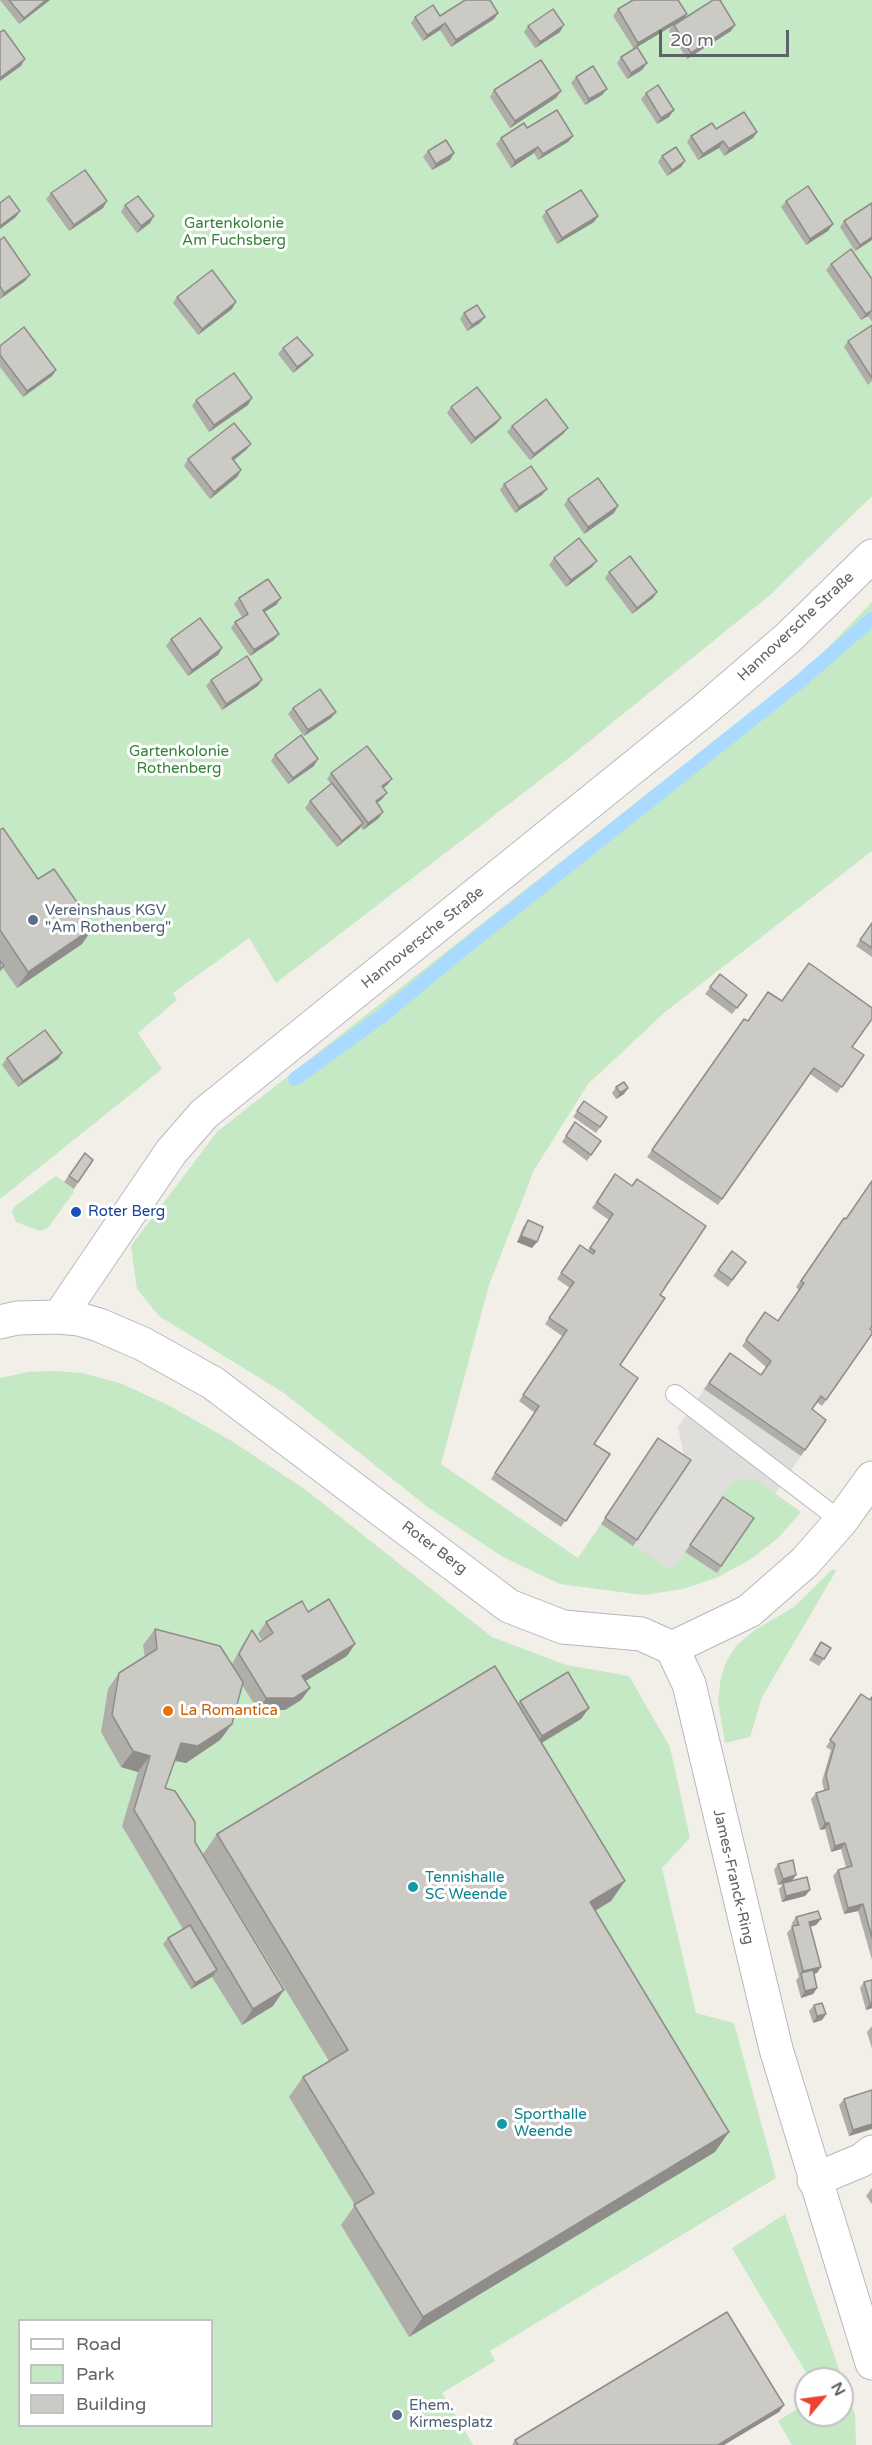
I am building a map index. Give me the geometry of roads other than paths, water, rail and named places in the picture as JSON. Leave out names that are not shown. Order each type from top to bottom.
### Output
[{"type":"street","name":"Hannoversche Straße","points":[[59,1317],[171,1152],[204,1114],[703,711],[789,637],[872,556]]},
{"type":"street","points":[[0,1322],[38,1316],[59,1317]]},
{"type":"street","name":"Roter Berg","points":[[59,1317],[79,1319],[99,1325],[143,1344],[213,1383],[509,1606],[563,1627],[641,1634],[672,1648]]},
{"type":"street","points":[[672,1648],[749,1611],[805,1562],[841,1521],[872,1478]]},
{"type":"street","name":"James-Franck-Ring","points":[[672,1648],[689,1684],[759,1984],[814,2180],[872,2363]]},
{"type":"street","points":[[814,2180],[862,2160],[872,2152]]},
{"type":"lane","points":[[675,1394],[841,1521]]},
{"type":"waterway","points":[[295,1079],[382,1016],[798,683],[872,619]]},
{"type":"place","name":"Vereinshaus KGV \"Am Rothenberg\"","points":[[33,920]]},
{"type":"place","name":"Roter Berg","points":[[76,1212]]},
{"type":"place","name":"La Romantica","points":[[168,1711]]},
{"type":"place","name":"Tennishalle SC Weende","points":[[413,1887]]},
{"type":"place","name":"Sporthalle Weende","points":[[502,2124]]},
{"type":"place","name":"Ehem. Kirmesplatz","points":[[397,2415]]},
{"type":"park label","name":"Gartenkolonie Am Fuchsberg","points":[[234,232]]},
{"type":"park label","name":"Gartenkolonie Rothenberg","points":[[179,760]]}]
